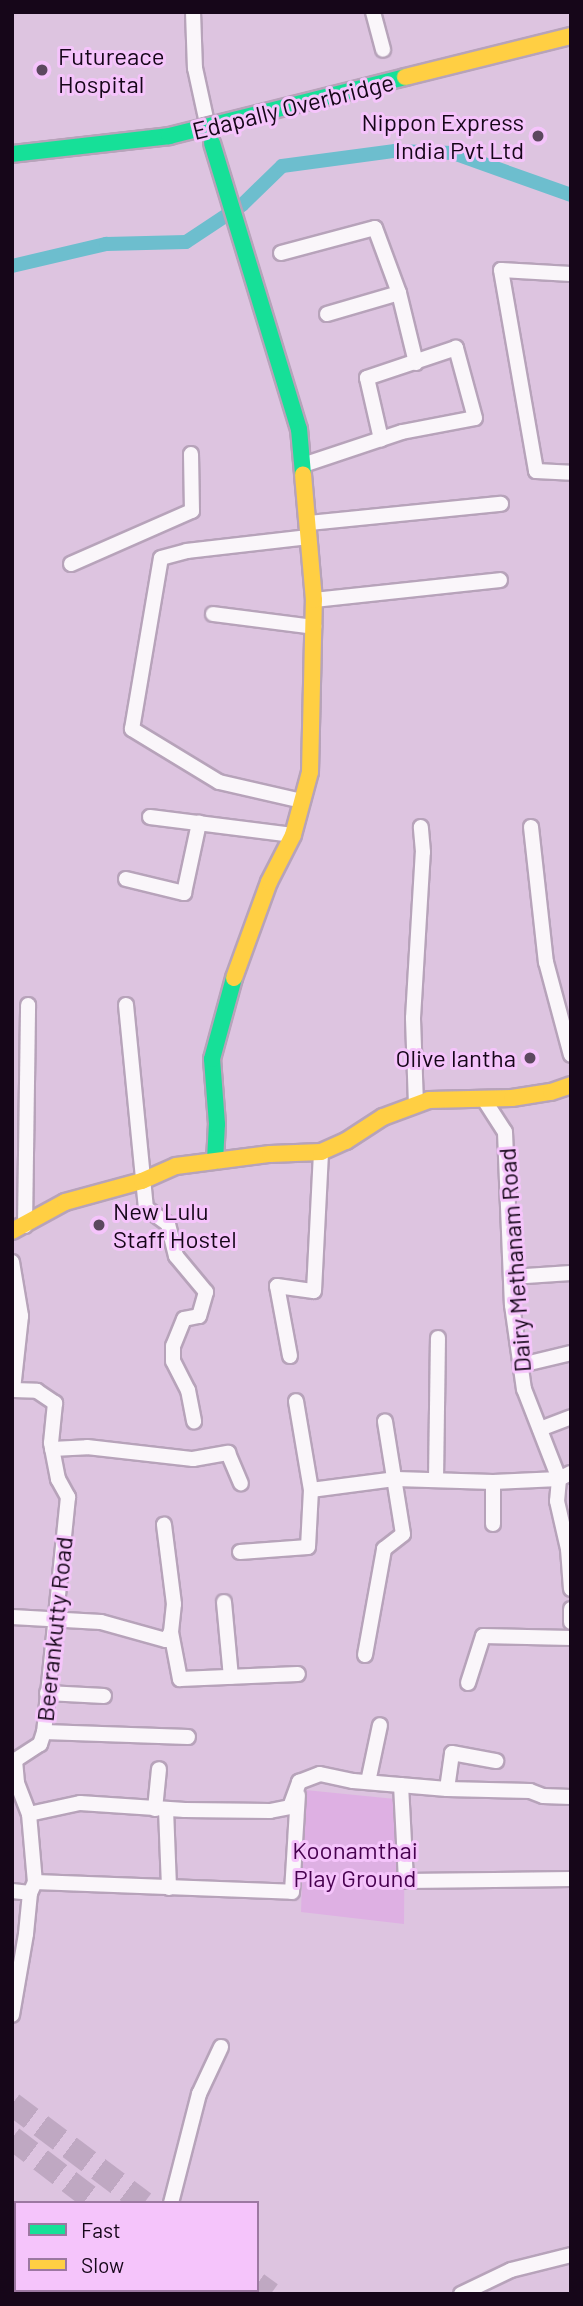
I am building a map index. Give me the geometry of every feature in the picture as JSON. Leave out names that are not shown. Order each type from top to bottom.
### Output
[{"type":"main road","name":"Edapally Overbridge","points":[[12,154],[169,136],[571,36]]},
{"type":"main road","points":[[212,143],[292,400],[303,465],[314,600],[310,772],[293,835],[269,882],[234,979],[212,1059],[217,1124],[215,1161]]},
{"type":"main road","points":[[19,1229],[65,1202],[142,1181],[176,1166],[270,1154],[321,1152],[346,1141],[383,1117],[429,1100],[525,1096],[551,1092],[571,1084]]},
{"type":"street","points":[[193,12],[195,68],[212,143]]},
{"type":"street","points":[[373,12],[383,50]]},
{"type":"street","points":[[281,253],[375,229],[399,293],[416,363]]},
{"type":"street","points":[[571,274],[501,270],[536,471],[571,473]]},
{"type":"street","points":[[327,314],[399,293]]},
{"type":"street","points":[[303,465],[381,439],[475,418],[456,348],[367,378],[381,439]]},
{"type":"street","points":[[71,564],[192,511],[191,454]]},
{"type":"street","points":[[302,801],[219,782],[132,729],[161,558],[309,530],[501,504]]},
{"type":"street","points":[[314,600],[500,580]]},
{"type":"street","points":[[213,614],[314,627]]},
{"type":"street","points":[[150,817],[293,835]]},
{"type":"street","points":[[126,879],[184,893],[199,823]]},
{"type":"street","points":[[416,1105],[413,1018],[423,852],[421,827]]},
{"type":"street","points":[[531,827],[546,962],[571,1055]]},
{"type":"street","points":[[19,1229],[28,1005]]},
{"type":"street","points":[[126,1005],[146,1208],[168,1224],[176,1255],[206,1292],[199,1315],[184,1320],[173,1346],[173,1361],[188,1390],[194,1421]]},
{"type":"street","name":"Dairy Methanam Road","points":[[483,1098],[505,1132],[511,1277],[524,1389],[540,1429],[565,1476],[557,1501],[568,1549],[571,1589]]},
{"type":"street","points":[[290,1356],[277,1286],[314,1291],[321,1152]]},
{"type":"street","name":"Beerankutty Road","points":[[12,1262],[21,1316],[13,1390],[37,1391],[55,1402],[52,1449],[58,1479],[68,1497],[44,1732],[40,1744],[13,1757],[17,1783],[29,1814],[32,1887],[12,2015]]},
{"type":"street","points":[[511,1277],[571,1273]]},
{"type":"street","points":[[436,1480],[438,1338]]},
{"type":"street","points":[[521,1365],[571,1353]]},
{"type":"street","points":[[240,1552],[308,1547],[312,1490],[296,1402]]},
{"type":"street","points":[[540,1429],[571,1417]]},
{"type":"street","points":[[365,1655],[384,1549],[403,1535],[386,1422]]},
{"type":"street","points":[[52,1449],[87,1447],[193,1459],[228,1453],[241,1483]]},
{"type":"street","points":[[312,1490],[396,1479],[494,1482],[565,1476]]},
{"type":"street","points":[[493,1524],[494,1482]]},
{"type":"street","points":[[164,1525],[174,1604],[171,1632],[180,1679],[298,1674]]},
{"type":"street","points":[[224,1602],[231,1677]]},
{"type":"street","points":[[571,1609],[571,1622]]},
{"type":"street","points":[[12,1617],[54,1617],[102,1622],[166,1640],[171,1632]]},
{"type":"street","points":[[468,1683],[482,1636],[571,1638]]},
{"type":"street","points":[[47,1693],[104,1696]]},
{"type":"street","points":[[368,1782],[380,1725]]},
{"type":"street","points":[[44,1732],[188,1737]]},
{"type":"street","points":[[447,1790],[452,1753],[496,1761]]},
{"type":"street","points":[[159,1769],[169,1888]]},
{"type":"street","points":[[29,1814],[80,1803],[161,1809],[270,1811],[290,1807],[299,1782],[320,1774],[447,1790],[530,1791],[543,1796],[571,1797]]},
{"type":"street","points":[[12,1891],[32,1887],[292,1892],[299,1782]]},
{"type":"street","points":[[401,1785],[405,1881],[571,1879]]},
{"type":"street","points":[[172,2201],[199,2094],[221,2047]]},
{"type":"street","points":[[461,2294],[511,2270],[571,2255]]},
{"type":"green space","name":"Koonamthai Play Ground","points":[[305,1790],[405,1800],[404,1924],[301,1912]]},
{"type":"waterway","points":[[12,266],[106,244],[186,242],[242,205],[282,166],[395,151],[453,153],[571,195]]},
{"type":"tunnel","points":[[12,2104],[141,2201]]},
{"type":"tunnel","points":[[12,2138],[94,2201]]},
{"type":"tunnel","points":[[259,2285],[271,2294]]},
{"type":"traffic: fast","points":[[12,154],[169,136],[405,77]]},
{"type":"traffic: fast","points":[[212,143],[299,429],[303,474]]},
{"type":"traffic: fast","points":[[215,1161],[217,1124],[212,1059],[234,978]]},
{"type":"traffic: slow","points":[[405,77],[571,36]]},
{"type":"traffic: slow","points":[[234,978],[269,882],[293,835],[310,772],[314,600],[303,474]]},
{"type":"traffic: slow","points":[[12,1231],[65,1202],[142,1181],[176,1166],[270,1154],[321,1152],[346,1141],[383,1117],[429,1100],[512,1098],[551,1092],[571,1085]]},
{"type":"place","name":"Futureace Hospital","points":[[42,70]]},
{"type":"place","name":"Nippon Express India Pvt Ltd","points":[[538,136]]},
{"type":"place","name":"Olive Iantha","points":[[530,1058]]},
{"type":"place","name":"New Lulu Staff Hostel","points":[[99,1225]]}]
